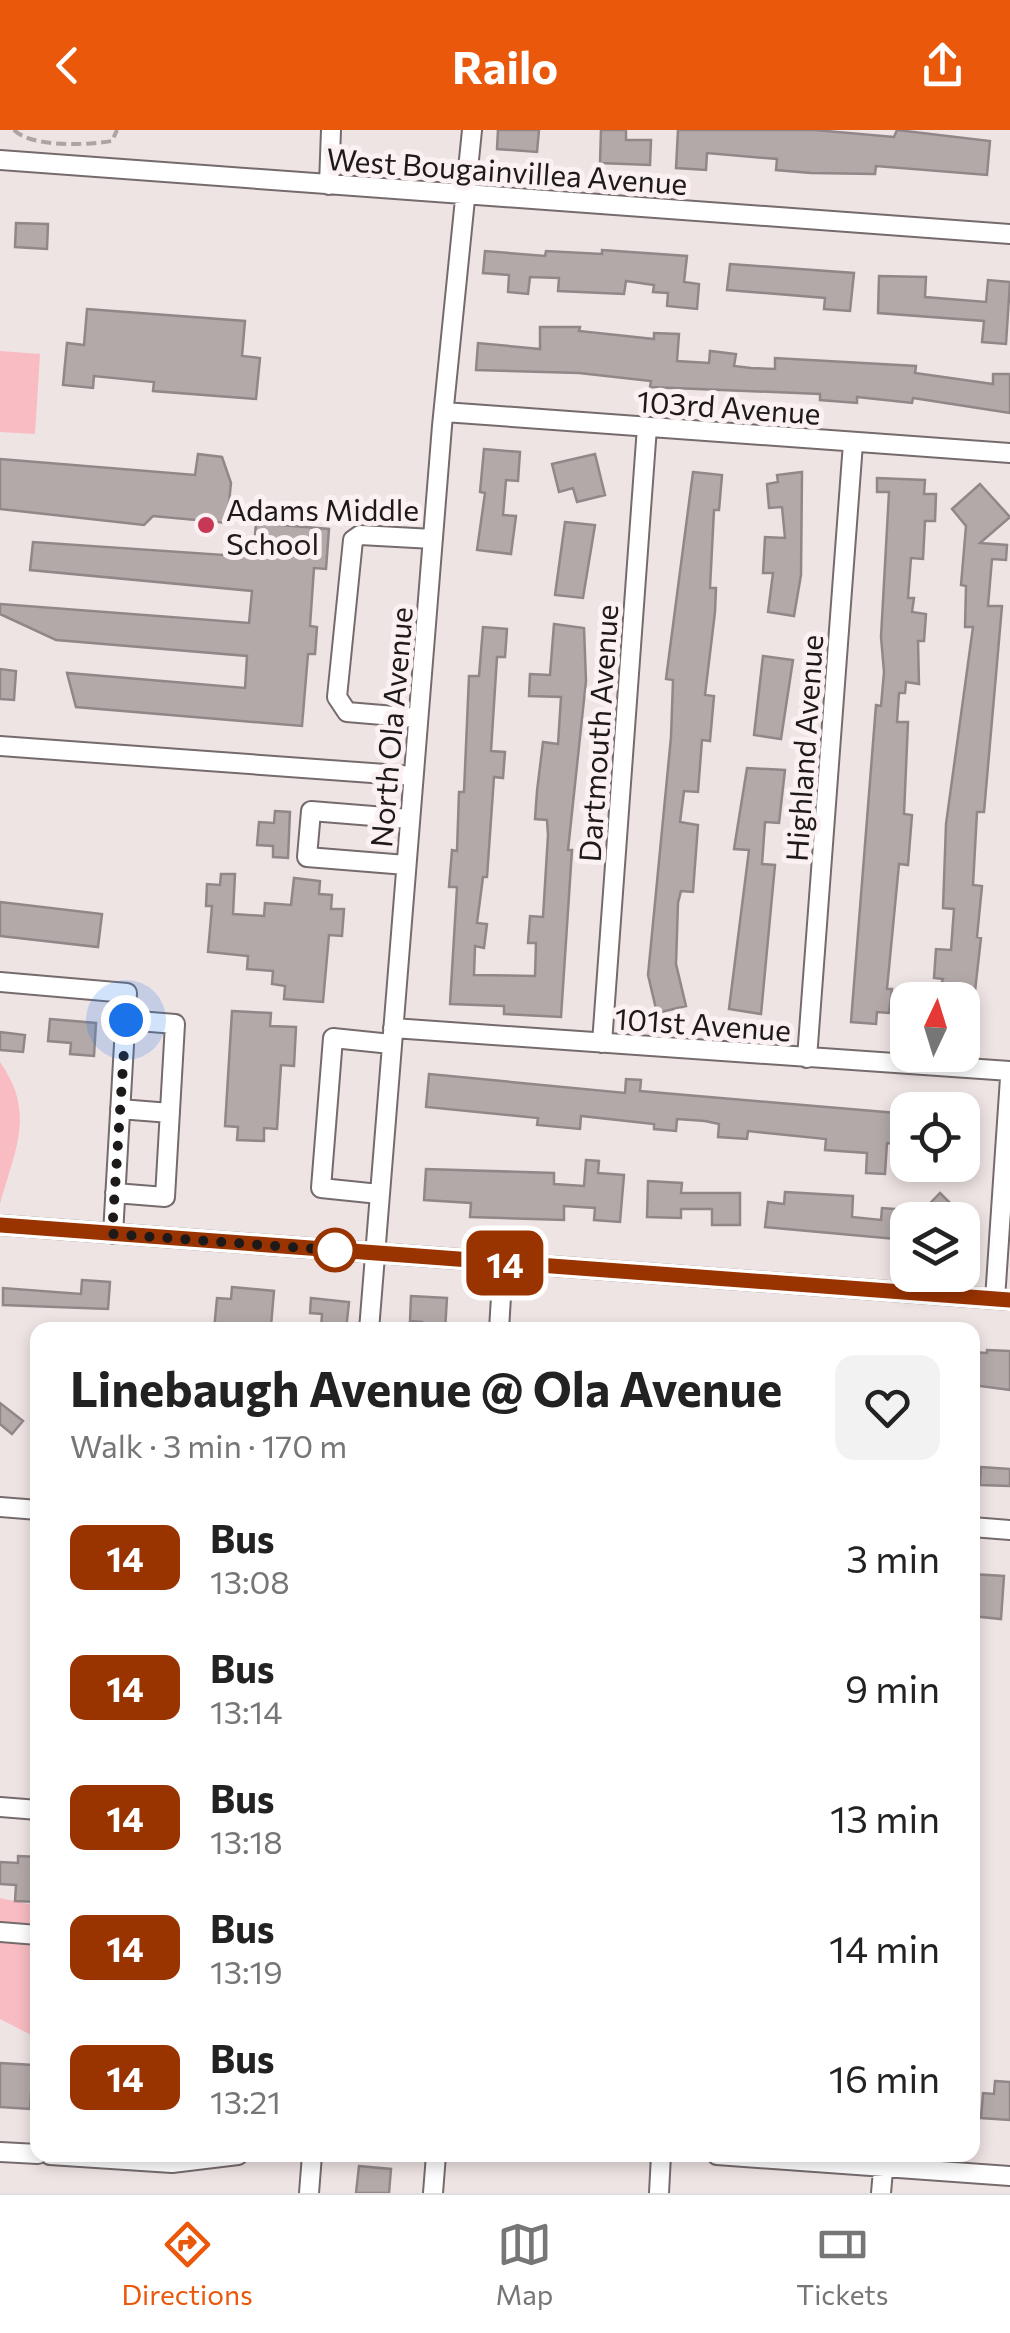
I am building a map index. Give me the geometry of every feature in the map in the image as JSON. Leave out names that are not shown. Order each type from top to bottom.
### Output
[{"type":"street","points":[[329,185],[331,130]]},
{"type":"street","name":"North Ola Avenue","points":[[370,1322],[433,538],[472,130]]},
{"type":"street","name":"West Bougainvillea Avenue","points":[[0,160],[1010,234]]},
{"type":"street","name":"103rd Avenue","points":[[444,412],[1010,453]]},
{"type":"street","name":"Dartmouth Avenue","points":[[602,1043],[647,428]]},
{"type":"street","name":"Highland Avenue","points":[[807,1058],[853,443]]},
{"type":"street","points":[[418,718],[347,712],[341,707],[337,697],[346,584],[350,546],[360,535],[433,538]]},
{"type":"street","points":[[0,746],[414,776]]},
{"type":"street","points":[[406,865],[306,857],[311,811],[410,819]]},
{"type":"street","points":[[0,982],[127,993],[112,1234]]},
{"type":"street","points":[[115,1193],[166,1197],[176,1024],[126,1020]]},
{"type":"street","name":"101st Avenue","points":[[379,1194],[321,1188],[333,1038],[392,1036],[602,1043],[1010,1075]]},
{"type":"street","points":[[0,1225],[1002,1299],[1010,1075]]},
{"type":"street","points":[[120,1109],[170,1113]]},
{"type":"street","points":[[500,1322],[504,1263]]},
{"type":"street","points":[[0,1507],[30,1509]]},
{"type":"street","points":[[980,1528],[1010,1530]]},
{"type":"street","points":[[0,1807],[30,1809]]},
{"type":"street","points":[[0,1932],[30,1934]]},
{"type":"street","points":[[0,2152],[30,2154]]},
{"type":"street","points":[[145,2162],[187,2162]]},
{"type":"street","points":[[310,2193],[312,2162]]},
{"type":"street","points":[[433,2193],[435,2162]]},
{"type":"street","points":[[659,2193],[661,2162]]},
{"type":"street","points":[[881,2193],[883,2162]]},
{"type":"street","points":[[891,2162],[1010,2176]]},
{"type":"path","points":[[14,130],[30,138],[82,144],[112,141],[117,130]]},
{"type":"shaded area","points":[[0,351],[40,354],[35,434],[0,432]]},
{"type":"shaded area","points":[[0,1062],[11,1080],[20,1115],[16,1148],[0,1204]]},
{"type":"shaded area","points":[[0,1898],[30,1904],[30,1924],[0,1922]]},
{"type":"shaded area","points":[[0,1942],[30,1944],[30,2034],[0,2019]]},
{"type":"building","points":[[498,130],[539,130],[537,152],[497,149]]},
{"type":"building","points":[[601,130],[626,130],[626,140],[651,140],[650,165],[600,163]]},
{"type":"building","points":[[678,130],[815,130],[894,137],[897,130],[990,141],[987,175],[876,166],[875,174],[811,173],[776,170],[777,159],[707,153],[706,170],[676,168]]},
{"type":"building","points":[[16,223],[48,224],[47,249],[15,247]]},
{"type":"building","points":[[602,250],[687,256],[684,282],[699,284],[697,309],[667,306],[668,293],[653,292],[654,285],[626,281],[624,294],[558,291],[559,278],[530,277],[528,294],[508,292],[509,275],[483,273],[485,251],[545,256],[546,251],[602,254]]},
{"type":"building","points":[[730,264],[854,273],[850,311],[824,309],[825,298],[727,290]]},
{"type":"building","points":[[879,276],[926,277],[925,297],[986,302],[988,280],[1010,282],[1006,344],[982,342],[984,321],[878,313]]},
{"type":"building","points":[[87,309],[245,321],[242,356],[260,358],[256,399],[153,391],[154,382],[94,376],[93,388],[63,385],[67,343],[84,345]]},
{"type":"building","points":[[540,327],[580,327],[579,331],[654,339],[654,333],[679,334],[677,361],[709,363],[710,351],[736,354],[734,366],[751,368],[775,369],[775,358],[916,366],[915,373],[993,384],[993,374],[1010,374],[1010,413],[913,398],[912,403],[857,397],[857,403],[820,400],[820,394],[650,387],[651,381],[579,373],[476,370],[478,343],[540,349]]},
{"type":"building","points":[[484,449],[520,452],[518,481],[506,480],[503,515],[516,516],[511,554],[477,550],[485,493],[480,492]]},
{"type":"building","points":[[198,454],[222,457],[231,483],[227,523],[153,516],[144,525],[0,509],[0,459],[195,475]]},
{"type":"building","points":[[595,454],[605,495],[577,502],[573,488],[559,492],[552,464]]},
{"type":"building","points":[[693,472],[722,475],[719,510],[714,510],[710,588],[716,588],[715,612],[705,695],[714,696],[710,741],[702,740],[698,792],[684,791],[680,822],[698,825],[693,892],[681,891],[678,903],[676,964],[686,1006],[657,1013],[648,975],[671,737],[673,680],[666,679]]},
{"type":"building","points":[[802,472],[801,575],[794,616],[768,612],[773,573],[763,573],[765,537],[785,538],[782,507],[769,508],[767,484],[778,482],[777,475]]},
{"type":"building","points":[[877,478],[925,480],[924,494],[936,494],[935,521],[925,521],[923,559],[911,558],[908,598],[914,598],[912,612],[926,614],[924,641],[918,641],[919,684],[906,682],[905,693],[899,693],[897,722],[908,722],[904,814],[912,815],[908,865],[899,864],[887,989],[889,1013],[877,1012],[876,1024],[851,1022],[876,705],[881,706],[884,672],[881,637],[889,492],[877,492]]},
{"type":"building","points":[[980,484],[1010,517],[980,543],[1007,545],[1006,560],[992,559],[988,606],[1002,606],[984,812],[977,812],[973,885],[982,886],[976,982],[942,982],[943,979],[934,978],[936,949],[951,950],[954,909],[943,908],[946,824],[973,627],[965,627],[966,586],[961,585],[966,526],[952,509]]},
{"type":"building","points":[[565,522],[595,525],[583,598],[555,595]]},
{"type":"building","points":[[256,523],[329,529],[326,569],[314,568],[310,626],[317,627],[315,654],[308,654],[302,726],[76,707],[67,673],[245,688],[247,656],[56,640],[0,614],[0,604],[249,623],[252,591],[30,570],[33,542],[253,557]]},
{"type":"building","points":[[554,624],[584,628],[586,681],[568,850],[572,850],[561,1017],[504,1014],[504,1006],[450,1004],[457,887],[449,887],[452,850],[457,851],[459,792],[464,792],[469,676],[479,676],[483,627],[507,629],[505,657],[497,657],[491,751],[505,752],[503,778],[494,777],[487,877],[483,877],[477,923],[487,924],[484,948],[475,946],[474,975],[535,976],[536,943],[528,943],[530,916],[543,917],[548,835],[547,820],[535,819],[537,791],[543,742],[558,744],[561,697],[529,696],[530,674],[550,675]]},
{"type":"building","points":[[763,656],[793,660],[781,739],[754,735]]},
{"type":"building","points":[[0,669],[16,671],[14,700],[0,699]]},
{"type":"building","points":[[747,768],[785,770],[779,823],[765,822],[762,864],[775,865],[761,1014],[729,1009],[749,850],[734,849]]},
{"type":"building","points":[[275,811],[290,812],[288,858],[273,857],[273,846],[257,845],[259,822],[274,823]]},
{"type":"building","points":[[221,874],[235,874],[233,914],[264,916],[265,903],[291,905],[294,878],[320,881],[319,894],[332,895],[331,909],[344,909],[342,936],[329,935],[323,1002],[284,999],[285,986],[272,984],[273,971],[247,969],[248,956],[208,952],[212,906],[206,906],[207,884],[220,885]]},
{"type":"building","points":[[0,902],[102,914],[98,947],[0,936]]},
{"type":"building","points":[[232,1011],[271,1013],[270,1026],[296,1027],[294,1066],[281,1065],[277,1129],[264,1128],[264,1141],[237,1140],[238,1127],[225,1126]]},
{"type":"building","points":[[50,1019],[96,1023],[94,1056],[70,1054],[71,1043],[48,1041]]},
{"type":"building","points":[[0,1032],[25,1035],[23,1052],[0,1050]]},
{"type":"building","points":[[429,1074],[625,1093],[626,1079],[641,1080],[640,1091],[890,1112],[890,1143],[887,1143],[885,1174],[866,1173],[867,1153],[825,1150],[826,1139],[748,1131],[747,1139],[718,1137],[719,1124],[677,1119],[676,1131],[654,1129],[654,1124],[581,1116],[580,1129],[537,1125],[538,1118],[426,1107]]},
{"type":"building","points":[[586,1160],[599,1161],[598,1173],[624,1175],[620,1222],[594,1220],[595,1208],[564,1206],[564,1220],[470,1217],[471,1203],[424,1200],[426,1169],[554,1173],[554,1184],[584,1186]]},
{"type":"building","points":[[648,1181],[682,1183],[681,1193],[740,1193],[740,1225],[712,1225],[712,1209],[681,1209],[681,1218],[647,1217]]},
{"type":"building","points":[[785,1192],[853,1196],[852,1217],[881,1220],[882,1208],[890,1209],[890,1239],[765,1227],[768,1202],[784,1204]]},
{"type":"building","points":[[940,1193],[949,1202],[931,1202]]},
{"type":"building","points":[[82,1280],[110,1282],[108,1309],[3,1305],[3,1288],[81,1294]]},
{"type":"building","points":[[232,1287],[274,1291],[271,1322],[215,1322],[217,1298],[231,1299]]},
{"type":"building","points":[[411,1296],[447,1298],[446,1322],[410,1321]]},
{"type":"building","points":[[311,1298],[349,1302],[347,1322],[321,1322],[322,1314],[310,1313]]},
{"type":"building","points":[[1010,1351],[1010,1390],[980,1386],[980,1353]]},
{"type":"building","points":[[0,1403],[23,1421],[12,1434],[0,1424]]},
{"type":"building","points":[[981,1467],[1010,1469],[1010,1486],[980,1485]]},
{"type":"building","points":[[980,1574],[1004,1576],[1001,1619],[980,1617]]},
{"type":"building","points":[[18,1856],[30,1857],[30,1902],[15,1901],[16,1885],[0,1884],[0,1862],[18,1863]]},
{"type":"building","points":[[0,2063],[30,2065],[30,2109],[0,2107]]},
{"type":"building","points":[[995,2081],[1010,2082],[1010,2120],[981,2118],[983,2093],[994,2094]]},
{"type":"building","points":[[359,2166],[391,2169],[389,2193],[356,2193]]},
{"type":"bus line","name":"14","points":[[0,1225],[1010,1300]]},
{"type":"place","name":"Adams Middle School","points":[[206,525]]},
{"type":"route","points":[[126,1020],[112,1234],[344,1251],[335,1250]]}]
